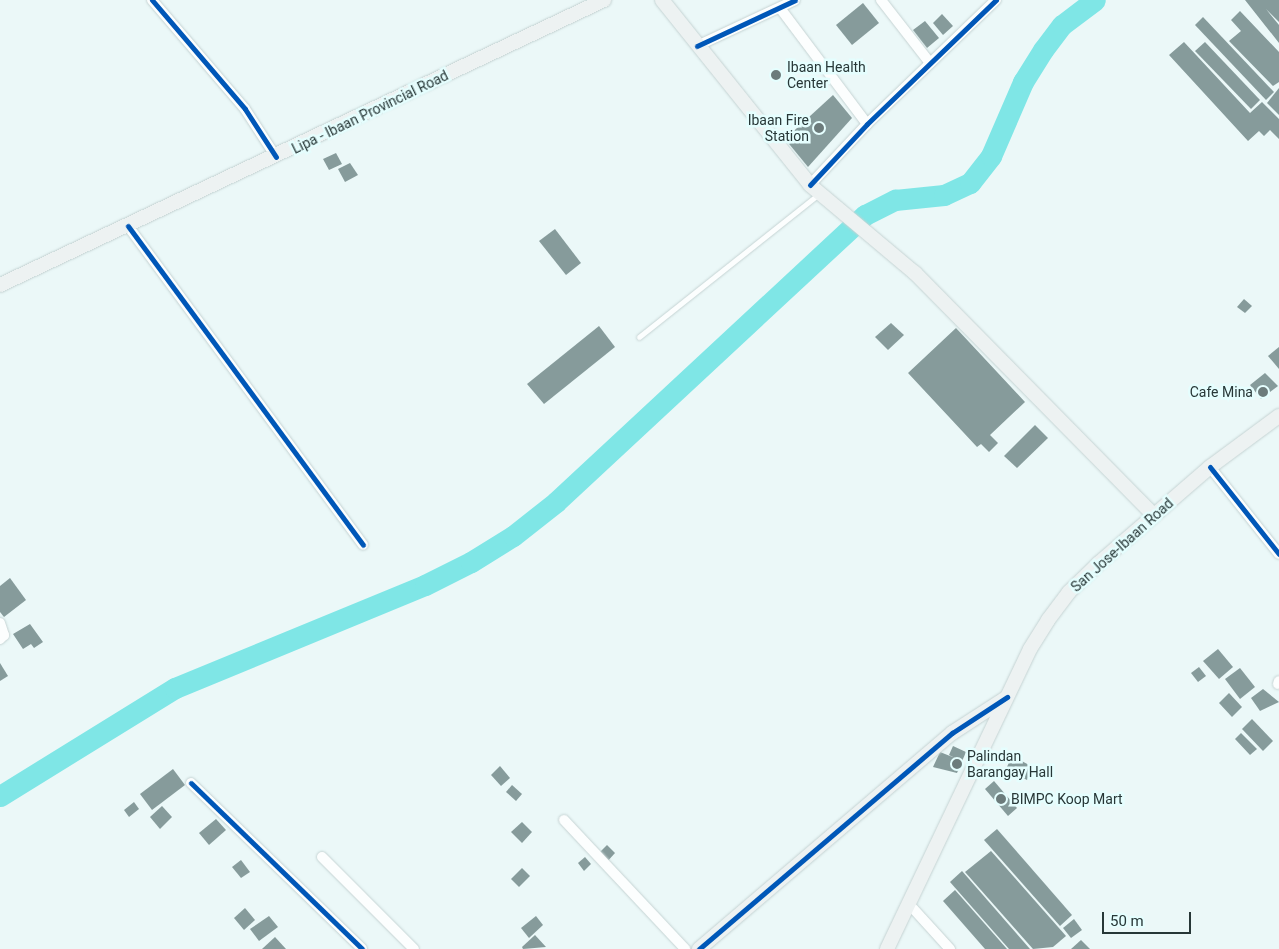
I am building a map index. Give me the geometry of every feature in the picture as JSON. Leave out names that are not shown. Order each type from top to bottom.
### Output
[{"type":"main road","name":"Lipa - Ibaan Provincial Road","points":[[0,285],[276,157],[604,0]]},
{"type":"main road","points":[[662,0],[697,46],[815,189],[916,273],[1154,515]]},
{"type":"main road","name":"San Jose-Ibaan Road","points":[[886,949],[1030,649],[1069,592],[1154,515],[1210,468],[1279,416]]},
{"type":"main road","points":[[699,949],[952,733],[1007,697]]},
{"type":"street","points":[[152,0],[245,109],[276,157]]},
{"type":"street","points":[[697,46],[795,0]]},
{"type":"street","points":[[881,0],[930,63]]},
{"type":"street","points":[[815,189],[866,124],[996,0]]},
{"type":"street","points":[[780,8],[866,124]]},
{"type":"street","points":[[128,226],[363,545]]},
{"type":"street","points":[[1210,468],[1279,554]]},
{"type":"street","points":[[0,623],[4,635],[0,638]]},
{"type":"street","points":[[191,783],[362,949]]},
{"type":"street","points":[[564,820],[686,949]]},
{"type":"street","points":[[322,857],[414,949]]},
{"type":"street","points":[[909,904],[950,949]]},
{"type":"lane","points":[[639,337],[815,189]]},
{"type":"building","points":[[1245,0],[1279,0],[1279,22],[1266,9],[1279,25],[1279,43]]},
{"type":"building","points":[[863,3],[879,23],[852,45],[836,25]]},
{"type":"building","points":[[1240,11],[1279,52],[1279,82],[1273,86],[1229,41],[1241,31],[1231,20]]},
{"type":"building","points":[[942,14],[953,26],[943,35],[933,23]]},
{"type":"building","points":[[1203,17],[1274,92],[1266,100],[1195,25]]},
{"type":"building","points":[[925,21],[939,38],[927,48],[913,30]]},
{"type":"building","points":[[1184,42],[1250,113],[1262,102],[1279,119],[1279,139],[1270,130],[1264,136],[1259,131],[1248,141],[1169,55]]},
{"type":"building","points":[[1205,42],[1260,100],[1251,109],[1195,51]]},
{"type":"building","points":[[1279,88],[1279,115],[1267,103]]},
{"type":"building","name":"Ibaan Fire Station","points":[[833,95],[852,118],[808,167],[785,139]]},
{"type":"building","points":[[336,153],[342,164],[329,170],[323,159]]},
{"type":"building","points":[[350,163],[358,175],[345,182],[338,169]]},
{"type":"building","points":[[555,229],[581,263],[566,275],[539,241]]},
{"type":"building","points":[[1244,299],[1252,306],[1245,313],[1237,307]]},
{"type":"building","points":[[891,323],[904,335],[888,350],[875,337]]},
{"type":"building","points":[[599,326],[615,347],[544,404],[527,384]]},
{"type":"building","points":[[956,328],[1025,402],[990,435],[998,443],[989,452],[981,444],[977,447],[908,373]]},
{"type":"building","points":[[1279,347],[1279,369],[1268,356]]},
{"type":"building","name":"Cafe Mina","points":[[1265,373],[1278,386],[1261,399],[1250,385]]},
{"type":"building","points":[[1035,425],[1048,438],[1017,468],[1004,456]]},
{"type":"building","points":[[10,578],[26,600],[4,617],[0,612],[0,586]]},
{"type":"building","points":[[30,624],[43,642],[34,648],[31,644],[23,649],[13,634]]},
{"type":"building","points":[[1218,649],[1233,667],[1219,679],[1203,661]]},
{"type":"building","points":[[0,663],[8,676],[0,681]]},
{"type":"building","points":[[1199,667],[1206,676],[1198,682],[1191,673]]},
{"type":"building","points":[[1240,668],[1255,687],[1240,699],[1225,679]]},
{"type":"building","points":[[1263,689],[1279,702],[1260,711],[1251,698]]},
{"type":"building","points":[[1229,693],[1242,707],[1232,717],[1219,703]]},
{"type":"building","points":[[1252,719],[1273,741],[1263,751],[1242,729]]},
{"type":"building","points":[[1241,733],[1257,749],[1250,755],[1235,739]]},
{"type":"building","points":[[953,746],[966,752],[957,773],[933,767],[940,752],[955,758],[949,755]]},
{"type":"building","points":[[1012,756],[1033,767],[1027,780],[1006,769]]},
{"type":"building","points":[[500,766],[510,778],[501,786],[491,775]]},
{"type":"building","points":[[173,769],[185,785],[152,810],[140,794]]},
{"type":"building","name":"BIMPC Koop Mart","points":[[994,781],[1017,808],[1008,816],[985,789]]},
{"type":"building","points":[[512,785],[522,794],[516,801],[506,792]]},
{"type":"building","points":[[134,802],[139,809],[129,817],[124,810]]},
{"type":"building","points":[[162,806],[172,817],[160,829],[150,817]]},
{"type":"building","points":[[216,819],[226,830],[209,845],[199,833]]},
{"type":"building","points":[[522,822],[532,832],[522,843],[511,832]]},
{"type":"building","points":[[997,829],[1072,915],[1060,926],[984,840]]},
{"type":"building","points":[[607,845],[615,853],[606,863],[598,854]]},
{"type":"building","points":[[991,851],[1066,936],[1053,947],[1033,949],[965,872]]},
{"type":"building","points":[[585,857],[591,864],[584,871],[578,863]]},
{"type":"building","points":[[241,860],[250,872],[241,878],[232,867]]},
{"type":"building","points":[[522,868],[530,876],[519,887],[511,879]]},
{"type":"building","points":[[962,871],[1030,949],[1009,949],[950,882]]},
{"type":"building","points":[[955,890],[1007,949],[985,949],[943,901]]},
{"type":"building","points":[[245,908],[255,920],[244,930],[234,918]]},
{"type":"building","points":[[269,916],[278,927],[259,941],[250,929]]},
{"type":"building","points":[[536,916],[543,925],[529,938],[521,928]]},
{"type":"building","points":[[1074,919],[1082,930],[1071,938],[1063,928]]},
{"type":"building","points":[[535,935],[546,947],[523,949],[522,947]]},
{"type":"building","points":[[275,937],[286,949],[262,949]]},
{"type":"building","points":[[1081,940],[1090,949],[1071,949]]},
{"type":"waterway","points":[[0,796],[175,688],[425,585],[471,562],[513,536],[556,502],[865,215],[895,200],[944,195],[970,183],[991,156],[1023,82],[1043,50],[1062,25],[1095,0]]},
{"type":"cycle path","points":[[152,0],[245,109],[276,157]]},
{"type":"cycle path","points":[[697,46],[795,0]]},
{"type":"cycle path","points":[[810,185],[867,124],[996,0]]},
{"type":"cycle path","points":[[128,226],[363,545]]},
{"type":"cycle path","points":[[1210,467],[1279,554]]},
{"type":"cycle path","points":[[699,949],[952,733],[1007,697]]},
{"type":"cycle path","points":[[191,783],[362,949]]},
{"type":"place","name":"Ibaan Health Center","points":[[776,75]]},
{"type":"place","name":"Ibaan Fire Station","points":[[819,128]]},
{"type":"place","name":"Cafe Mina","points":[[1263,392]]},
{"type":"place","name":"Palindan Barangay Hall","points":[[957,764]]},
{"type":"place","name":"BIMPC Koop Mart","points":[[1001,799]]}]
